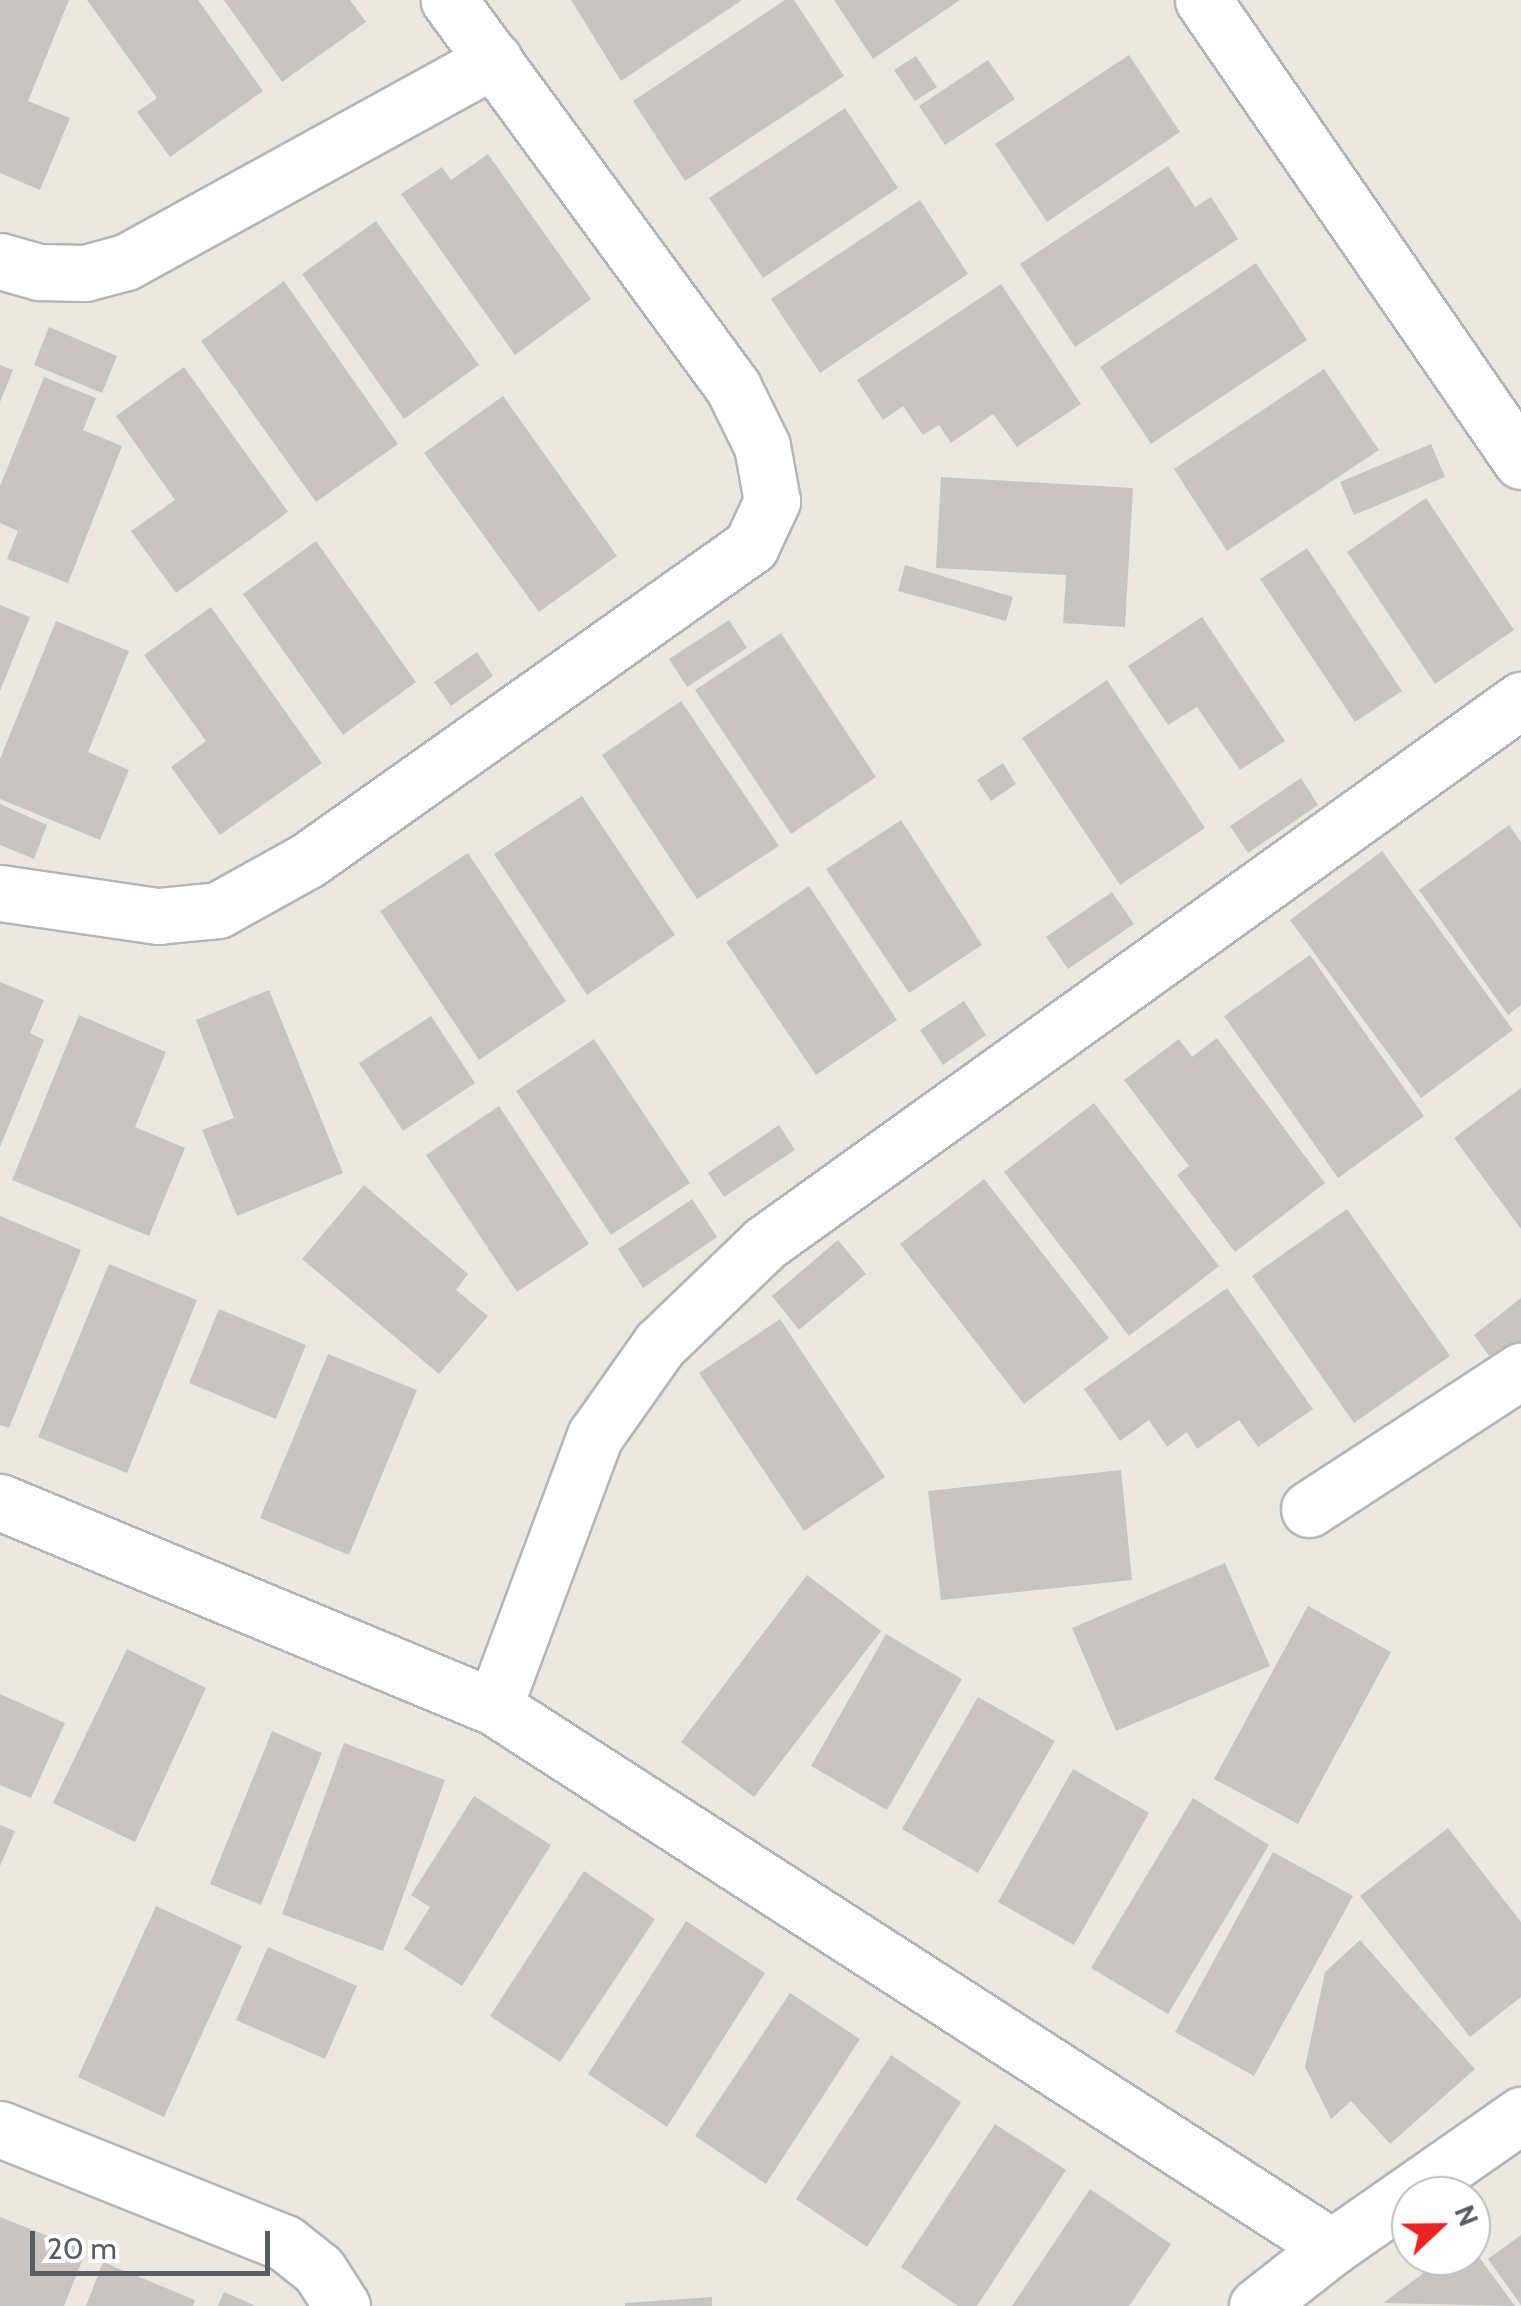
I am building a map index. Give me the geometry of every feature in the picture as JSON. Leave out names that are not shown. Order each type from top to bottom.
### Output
[{"type":"street","points":[[0,892],[158,916],[218,910],[308,860],[751,546],[772,500],[762,446],[733,386],[449,0]]},
{"type":"street","points":[[1203,0],[1521,461]]},
{"type":"street","points":[[0,261],[39,272],[85,273],[126,262],[494,60]]},
{"type":"street","points":[[494,1707],[595,1436],[660,1344],[779,1232],[1521,700]]},
{"type":"street","points":[[1309,1509],[1521,1371]]},
{"type":"street","points":[[0,1502],[494,1707],[1332,2247]]},
{"type":"street","points":[[1257,2306],[1332,2247],[1521,2116]]},
{"type":"street","points":[[0,2130],[285,2243],[319,2270],[342,2306]]},
{"type":"building","points":[[0,0],[69,0],[28,101],[70,118],[40,190],[0,173]]},
{"type":"building","points":[[87,0],[198,0],[263,91],[170,157],[137,112],[157,98]]},
{"type":"building","points":[[224,0],[350,0],[366,22],[282,82]]},
{"type":"building","points":[[571,0],[742,0],[621,81]]},
{"type":"building","points":[[785,0],[794,0],[844,76],[685,181],[633,101]]},
{"type":"building","points":[[834,0],[960,0],[873,59]]},
{"type":"building","points":[[1129,55],[1180,132],[1047,222],[995,144]]},
{"type":"building","points":[[916,56],[937,87],[915,101],[894,70]]},
{"type":"building","points":[[988,60],[1015,99],[945,145],[919,106]]},
{"type":"building","points":[[845,108],[898,188],[763,278],[709,198]]},
{"type":"building","points":[[488,154],[591,299],[515,355],[401,194],[442,167],[451,180]]},
{"type":"building","points":[[1168,166],[1195,207],[1211,197],[1238,239],[1075,347],[1020,264]]},
{"type":"building","points":[[920,200],[968,274],[820,373],[771,299]]},
{"type":"building","points":[[376,221],[479,365],[404,419],[302,274]]},
{"type":"building","points":[[1256,263],[1307,340],[1151,444],[1100,367]]},
{"type":"building","points":[[284,281],[398,444],[316,502],[201,341]]},
{"type":"building","points":[[1001,284],[1081,404],[1017,447],[993,414],[951,443],[939,425],[923,435],[903,406],[883,420],[857,380]]},
{"type":"building","points":[[49,327],[117,356],[102,393],[34,365]]},
{"type":"building","points":[[0,365],[13,370],[0,402]]},
{"type":"building","points":[[184,367],[288,512],[176,593],[131,531],[175,500],[116,416]]},
{"type":"building","points":[[1324,369],[1379,450],[1227,551],[1174,469]]},
{"type":"building","points":[[44,377],[96,398],[83,430],[122,446],[68,583],[7,559],[18,531],[0,523],[0,486]]},
{"type":"building","points":[[503,396],[617,556],[539,612],[424,453]]},
{"type":"building","points":[[1431,444],[1445,477],[1354,515],[1340,482]]},
{"type":"building","points":[[941,477],[1133,488],[1125,627],[1063,623],[1066,575],[936,568]]},
{"type":"building","points":[[1426,498],[1514,630],[1435,684],[1347,552]]},
{"type":"building","points":[[316,541],[416,682],[343,735],[243,594]]},
{"type":"building","points":[[1307,548],[1402,691],[1355,722],[1260,579]]},
{"type":"building","points":[[905,565],[1013,597],[1006,621],[898,591]]},
{"type":"building","points":[[0,605],[30,617],[0,691]]},
{"type":"building","points":[[211,607],[322,763],[220,835],[171,767],[206,741],[144,655]]},
{"type":"building","points":[[1202,617],[1285,741],[1240,770],[1197,707],[1168,725],[1128,666]]},
{"type":"building","points":[[729,620],[747,648],[687,687],[669,659]]},
{"type":"building","points":[[56,621],[129,651],[88,752],[129,770],[100,840],[0,799],[0,759]]},
{"type":"building","points":[[781,633],[876,777],[791,834],[695,690]]},
{"type":"building","points":[[477,652],[493,676],[451,706],[434,682]]},
{"type":"building","points":[[1107,680],[1205,828],[1120,885],[1022,738]]},
{"type":"building","points":[[681,701],[779,846],[697,899],[602,755]]},
{"type":"building","points":[[1003,763],[1016,784],[991,801],[977,780]]},
{"type":"building","points":[[1301,778],[1318,805],[1248,853],[1230,826]]},
{"type":"building","points":[[582,796],[675,935],[587,995],[494,854]]},
{"type":"building","points":[[0,804],[47,825],[34,859],[0,845]]},
{"type":"building","points":[[901,820],[982,945],[909,993],[826,869]]},
{"type":"building","points":[[1509,825],[1521,842],[1521,1005],[1508,1015],[1419,890]]},
{"type":"building","points":[[1382,851],[1513,1030],[1421,1098],[1290,920]]},
{"type":"building","points":[[468,853],[566,1001],[479,1060],[380,911]]},
{"type":"building","points":[[809,886],[897,1020],[816,1075],[726,942]]},
{"type":"building","points":[[1112,892],[1134,924],[1068,969],[1046,937]]},
{"type":"building","points":[[1310,955],[1424,1116],[1338,1178],[1224,1016]]},
{"type":"building","points":[[0,982],[44,1000],[30,1033],[44,1040],[0,1147]]},
{"type":"building","points":[[269,990],[343,1173],[237,1216],[202,1130],[234,1118],[196,1020]]},
{"type":"building","points":[[964,1001],[986,1035],[943,1065],[920,1030]]},
{"type":"building","points":[[79,1015],[166,1052],[135,1127],[185,1148],[149,1236],[12,1180]]},
{"type":"building","points":[[431,1016],[475,1083],[403,1131],[359,1063]]},
{"type":"building","points":[[1217,1038],[1325,1183],[1235,1252],[1177,1175],[1189,1166],[1124,1080],[1179,1039],[1192,1057]]},
{"type":"building","points":[[594,1039],[690,1183],[611,1235],[516,1091]]},
{"type":"building","points":[[1521,1088],[1521,1229],[1454,1138]]},
{"type":"building","points":[[1094,1103],[1219,1266],[1129,1336],[1004,1172]]},
{"type":"building","points":[[499,1106],[589,1244],[517,1292],[426,1155]]},
{"type":"building","points":[[779,1125],[795,1150],[724,1197],[708,1173]]},
{"type":"building","points":[[984,1179],[1109,1338],[1024,1404],[900,1244]]},
{"type":"building","points":[[364,1185],[468,1274],[456,1290],[488,1316],[439,1374],[302,1259]]},
{"type":"building","points":[[692,1199],[717,1237],[643,1288],[618,1249]]},
{"type":"building","points":[[1347,1209],[1450,1356],[1354,1423],[1252,1276]]},
{"type":"building","points":[[0,1216],[81,1250],[9,1428],[0,1425]]},
{"type":"building","points":[[838,1240],[866,1274],[799,1330],[772,1296]]},
{"type":"building","points":[[109,1264],[197,1300],[127,1473],[38,1437]]},
{"type":"building","points":[[1227,1288],[1313,1409],[1258,1447],[1239,1420],[1197,1449],[1187,1432],[1167,1447],[1149,1420],[1120,1441],[1084,1389]]},
{"type":"building","points":[[1521,1298],[1521,1343],[1495,1364],[1474,1335]]},
{"type":"building","points":[[219,1309],[306,1345],[276,1419],[189,1383]]},
{"type":"building","points":[[780,1319],[885,1477],[804,1531],[699,1373]]},
{"type":"building","points":[[328,1354],[417,1390],[349,1555],[260,1518]]},
{"type":"building","points":[[1121,1470],[1132,1580],[941,1600],[928,1491]]},
{"type":"building","points":[[1225,1563],[1270,1666],[1116,1731],[1072,1628]]},
{"type":"building","points":[[807,1575],[881,1631],[754,1797],[681,1742]]},
{"type":"building","points":[[1308,1606],[1391,1652],[1298,1824],[1214,1779]]},
{"type":"building","points":[[886,1634],[962,1679],[887,1810],[811,1766]]},
{"type":"building","points":[[127,1649],[206,1688],[135,1842],[53,1803]]},
{"type":"building","points":[[0,1694],[65,1723],[31,1798],[0,1785]]},
{"type":"building","points":[[978,1697],[1055,1741],[978,1873],[902,1829]]},
{"type":"building","points":[[272,1731],[322,1753],[261,1905],[210,1884]]},
{"type":"building","points":[[344,1743],[445,1780],[383,1951],[282,1914]]},
{"type":"building","points":[[1073,1769],[1149,1813],[1074,1945],[998,1902]]},
{"type":"building","points":[[474,1796],[551,1845],[462,1986],[404,1949],[430,1907],[411,1895]]},
{"type":"building","points":[[1193,1798],[1269,1845],[1168,2014],[1091,1968]]},
{"type":"building","points":[[0,1825],[15,1831],[0,1866]]},
{"type":"building","points":[[1448,1828],[1521,1922],[1521,1997],[1470,2037],[1360,1896]]},
{"type":"building","points":[[1273,1852],[1353,1896],[1254,2076],[1175,2032]]},
{"type":"building","points":[[584,1871],[655,1919],[560,2062],[490,2016]]},
{"type":"building","points":[[156,1906],[242,1946],[164,2117],[78,2077]]},
{"type":"building","points":[[686,1921],[765,1973],[667,2127],[588,2074]]},
{"type":"building","points":[[1360,1940],[1475,2069],[1390,2144],[1351,2101],[1331,2119],[1305,2067],[1325,1972]]},
{"type":"building","points":[[268,1947],[357,1986],[325,2059],[236,2020]]},
{"type":"building","points":[[790,1993],[860,2039],[766,2184],[695,2136]]},
{"type":"building","points":[[891,2055],[961,2102],[867,2247],[796,2199]]},
{"type":"building","points":[[995,2124],[1066,2170],[977,2306],[958,2306],[901,2267]]},
{"type":"building","points":[[1090,2189],[1171,2244],[1129,2306],[1012,2306]]},
{"type":"building","points":[[0,2217],[86,2251],[64,2306],[0,2306]]},
{"type":"building","points":[[1521,2235],[1521,2305],[1491,2263],[1491,2257]]},
{"type":"building","points":[[103,2262],[195,2300],[193,2306],[86,2306]]},
{"type":"building","points":[[1491,2273],[1515,2306],[1383,2303],[1420,2276]]},
{"type":"building","points":[[224,2292],[256,2306],[218,2306]]},
{"type":"building","points":[[712,2297],[712,2306],[625,2306],[625,2303]]}]
